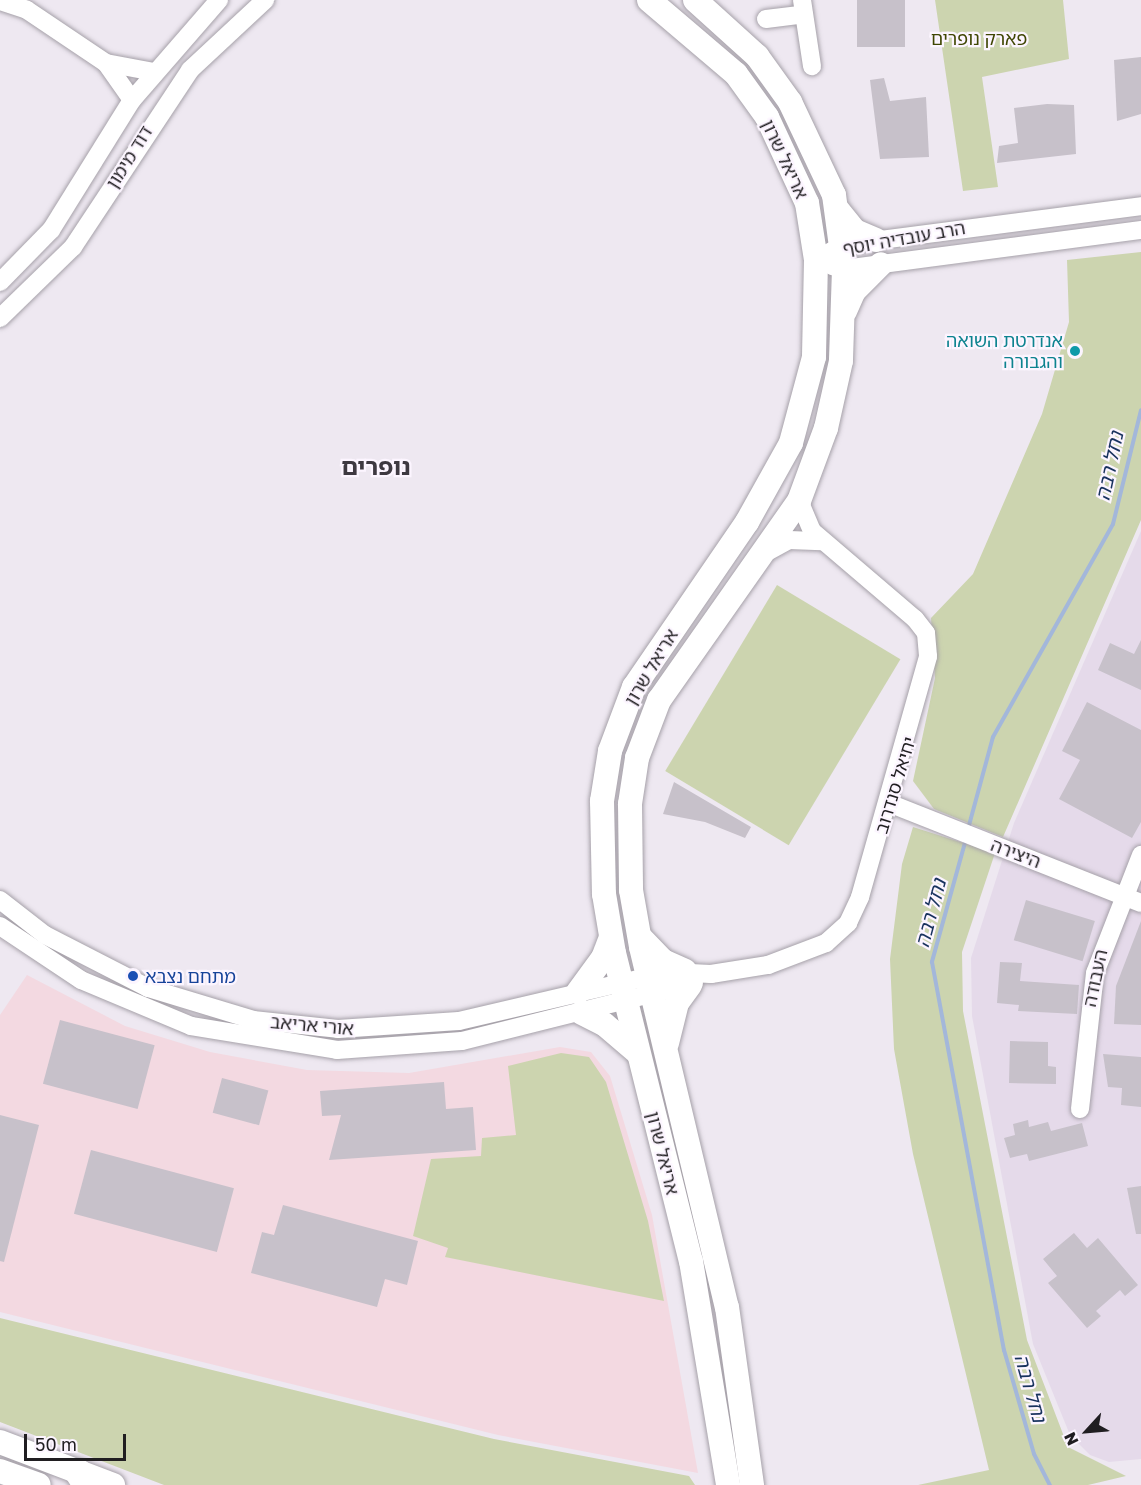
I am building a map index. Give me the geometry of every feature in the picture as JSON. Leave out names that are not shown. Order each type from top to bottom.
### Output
[{"type":"main road","name":"אריאל שרון","points":[[649,0],[736,74],[767,117],[807,202],[816,260],[814,357],[791,443],[747,522],[634,687],[610,751],[600,843],[611,937],[693,1272],[728,1485]]},
{"type":"main road","name":"אריאל שרון","points":[[695,0],[757,56],[790,102],[836,208],[844,269],[844,313],[835,395],[799,501],[769,551],[663,694],[637,758],[628,842],[639,935],[727,1307],[752,1485]]},
{"type":"main road","points":[[836,208],[855,231],[876,240]]},
{"type":"main road","points":[[844,313],[854,291],[881,264]]},
{"type":"main road","points":[[639,935],[663,961],[695,977],[677,1003],[666,1048]]},
{"type":"main road","points":[[611,937],[580,1003],[638,1053]]},
{"type":"main road","points":[[0,1442],[82,1479],[113,1485]]},
{"type":"main road","points":[[0,1471],[39,1485]]},
{"type":"street","name":"דוד מימון","points":[[0,282],[51,230],[132,100],[219,0]]},
{"type":"street","name":"דוד מימון","points":[[0,318],[73,247],[190,70],[265,0]]},
{"type":"street","points":[[0,1],[27,10],[106,63],[132,100]]},
{"type":"street","points":[[766,19],[803,7],[812,66]]},
{"type":"street","points":[[106,63],[154,72]]},
{"type":"street","name":"הרב עובדיה יוסף","points":[[816,260],[842,245],[1141,206]]},
{"type":"street","name":"הרב עובדיה יוסף","points":[[816,260],[844,269],[1141,230]]},
{"type":"street","name":"יחיאל סנדרוב","points":[[651,986],[799,954],[826,943],[848,923],[891,804],[926,680],[926,633],[822,541],[799,501]]},
{"type":"street","points":[[769,551],[789,540],[822,541]]},
{"type":"street","name":"היצירה","points":[[891,804],[1141,903]]},
{"type":"street","name":"העבודה","points":[[1080,1109],[1095,973],[1123,895],[1141,855]]},
{"type":"street","name":"אורי אריאב","points":[[0,900],[91,962],[196,1007],[253,1020],[338,1029],[403,1028],[580,1003]]},
{"type":"street","name":"אורי אריאב","points":[[0,926],[81,980],[140,1007],[249,1040],[337,1050],[405,1049],[651,986]]},
{"type":"shaded area","points":[[1141,531],[1141,1459],[1109,1462],[1090,1455],[1070,1435],[1033,1344],[972,1016],[971,958],[1014,823]]},
{"type":"shaded area","points":[[27,975],[125,1026],[210,1052],[307,1070],[409,1073],[560,1047],[591,1052],[610,1076],[652,1215],[698,1473],[498,1435],[0,1312],[0,1015]]},
{"type":"green space","name":"פארק נופרים","points":[[935,0],[1063,0],[1069,59],[982,77],[998,187],[963,191]]},
{"type":"green space","points":[[1141,252],[1141,520],[1003,837],[934,809],[913,781],[935,678],[931,618],[973,574],[1042,414],[1069,322],[1067,260]]},
{"type":"green space","points":[[777,585],[900,659],[789,845],[665,771]]},
{"type":"green space","points":[[913,827],[995,853],[962,952],[963,1011],[1027,1340],[1068,1447],[1126,1476],[1088,1485],[918,1485],[989,1470],[913,1154],[894,1049],[890,959],[902,864]]},
{"type":"green space","points":[[561,1053],[589,1057],[606,1082],[648,1221],[664,1301],[445,1257],[448,1248],[413,1236],[431,1159],[481,1156],[482,1138],[516,1135],[508,1066]]},
{"type":"green space","points":[[0,1318],[494,1439],[689,1476],[695,1485],[164,1485],[0,1422]]},
{"type":"building","points":[[857,0],[905,0],[905,47],[857,47]]},
{"type":"building","points":[[1141,57],[1141,114],[1117,121],[1114,60]]},
{"type":"building","points":[[884,78],[890,101],[926,97],[929,157],[880,159],[870,80]]},
{"type":"building","points":[[1047,104],[1074,105],[1076,154],[997,163],[999,146],[1018,143],[1014,108]]},
{"type":"building","points":[[1141,640],[1141,690],[1098,670],[1110,643],[1134,654]]},
{"type":"building","points":[[1087,702],[1141,730],[1141,822],[1132,838],[1059,799],[1080,760],[1062,751]]},
{"type":"building","points":[[674,782],[751,827],[745,838],[705,822],[663,814]]},
{"type":"building","points":[[1026,900],[1095,921],[1083,961],[1014,940]]},
{"type":"building","points":[[1141,921],[1141,1025],[1114,1024],[1116,986]]},
{"type":"building","points":[[1000,962],[1022,963],[1020,981],[1079,985],[1077,1014],[1018,1011],[1019,1005],[997,1003]]},
{"type":"building","points":[[60,1020],[155,1045],[138,1109],[43,1084]]},
{"type":"building","points":[[1010,1041],[1048,1042],[1048,1066],[1056,1067],[1056,1084],[1009,1083]]},
{"type":"building","points":[[1103,1054],[1141,1057],[1141,1107],[1121,1105],[1122,1088],[1108,1087]]},
{"type":"building","points":[[222,1078],[268,1090],[259,1125],[213,1113]]},
{"type":"building","points":[[444,1082],[446,1109],[473,1107],[476,1150],[329,1160],[341,1115],[322,1116],[320,1091]]},
{"type":"building","points":[[0,1115],[39,1125],[4,1262],[0,1261]]},
{"type":"building","points":[[1028,1120],[1029,1127],[1048,1122],[1051,1131],[1082,1123],[1088,1146],[1029,1161],[1027,1154],[1010,1158],[1004,1138],[1015,1135],[1013,1124]]},
{"type":"building","points":[[91,1150],[234,1188],[217,1252],[74,1214]]},
{"type":"building","points":[[1141,1186],[1141,1234],[1136,1234],[1127,1188]]},
{"type":"building","points":[[283,1205],[418,1241],[407,1285],[385,1279],[377,1307],[251,1273],[262,1232],[274,1235]]},
{"type":"building","points":[[1074,1233],[1087,1248],[1098,1238],[1138,1285],[1125,1296],[1120,1290],[1096,1311],[1101,1316],[1087,1328],[1048,1283],[1057,1276],[1043,1259]]},
{"type":"waterway","name":"נחל רבה","points":[[968,829],[993,737],[1113,524],[1141,410]]},
{"type":"waterway","name":"נחל רבה","points":[[966,839],[932,962],[1004,1350],[1034,1454],[1050,1485]]},
{"type":"place","name":"אנדרטת השואה והגבורה","points":[[1075,351]]},
{"type":"place","name":"מתחם נצבא","points":[[133,976]]},
{"type":"district","name":"נופרים","points":[[376,466]]}]
